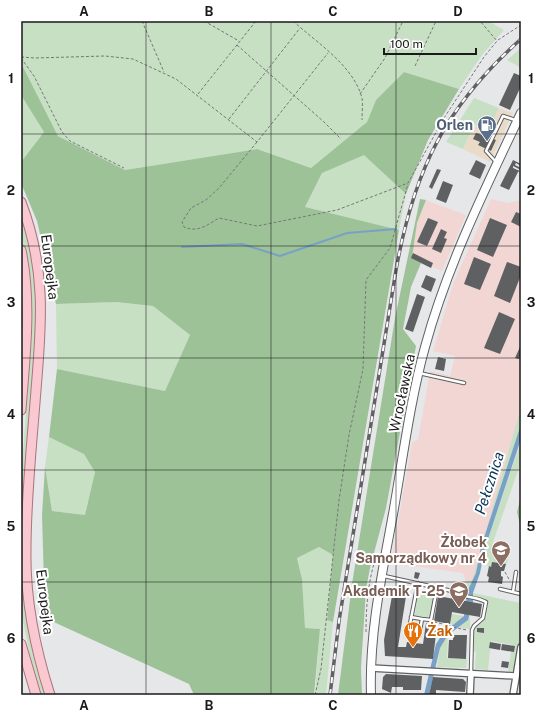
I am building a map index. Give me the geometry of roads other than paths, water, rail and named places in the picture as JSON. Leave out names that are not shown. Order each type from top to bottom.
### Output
[{"type":"main road","name":"Wrocławska","points":[[371,695],[373,637],[382,575],[419,373],[444,284],[519,117]]},
{"type":"main road","name":"Europejka","points":[[21,202],[36,249],[41,290],[40,345],[26,550],[27,588],[33,629],[50,695]]},
{"type":"main road","name":"Europejka","points":[[21,250],[27,286],[28,310],[21,410]]},
{"type":"main road","points":[[21,644],[36,695]]},
{"type":"street","points":[[512,695],[521,647]]},
{"type":"street","points":[[371,668],[515,676]]},
{"type":"street","points":[[470,695],[471,673]]},
{"type":"lane","points":[[498,164],[492,160],[486,151],[503,116],[519,117]]},
{"type":"lane","points":[[419,373],[464,383]]},
{"type":"lane","points":[[513,592],[516,572]]},
{"type":"lane","points":[[382,575],[474,597],[486,602],[483,618],[474,626],[472,630],[471,673]]},
{"type":"lane","points":[[418,583],[408,634],[410,640],[416,640],[419,636],[422,619]]},
{"type":"lane","points":[[411,617],[431,620],[438,588]]},
{"type":"lane","points":[[500,589],[521,594]]},
{"type":"water","points":[[521,424],[521,439],[485,548],[480,573],[473,593],[473,602],[468,620],[448,635],[440,648],[429,695],[424,695],[436,644],[443,633],[464,616],[467,592],[476,573],[481,547]]},
{"type":"waterway","points":[[182,247],[242,244],[280,256],[347,233],[396,229]]},
{"type":"railway","points":[[330,695],[339,621],[396,270],[403,234],[412,201],[423,171],[437,142],[453,116],[472,90],[495,64],[521,39]]},
{"type":"place","name":"Orlen","points":[[487,142]]},
{"type":"place","name":"Żłobek Samorządkowy nr 4","points":[[501,567]]},
{"type":"place","name":"Akademik T-25","points":[[459,608]]},
{"type":"place","name":"Żak","points":[[413,648]]},
{"type":"water label","name":"Pełcznica","points":[[489,483]]}]
